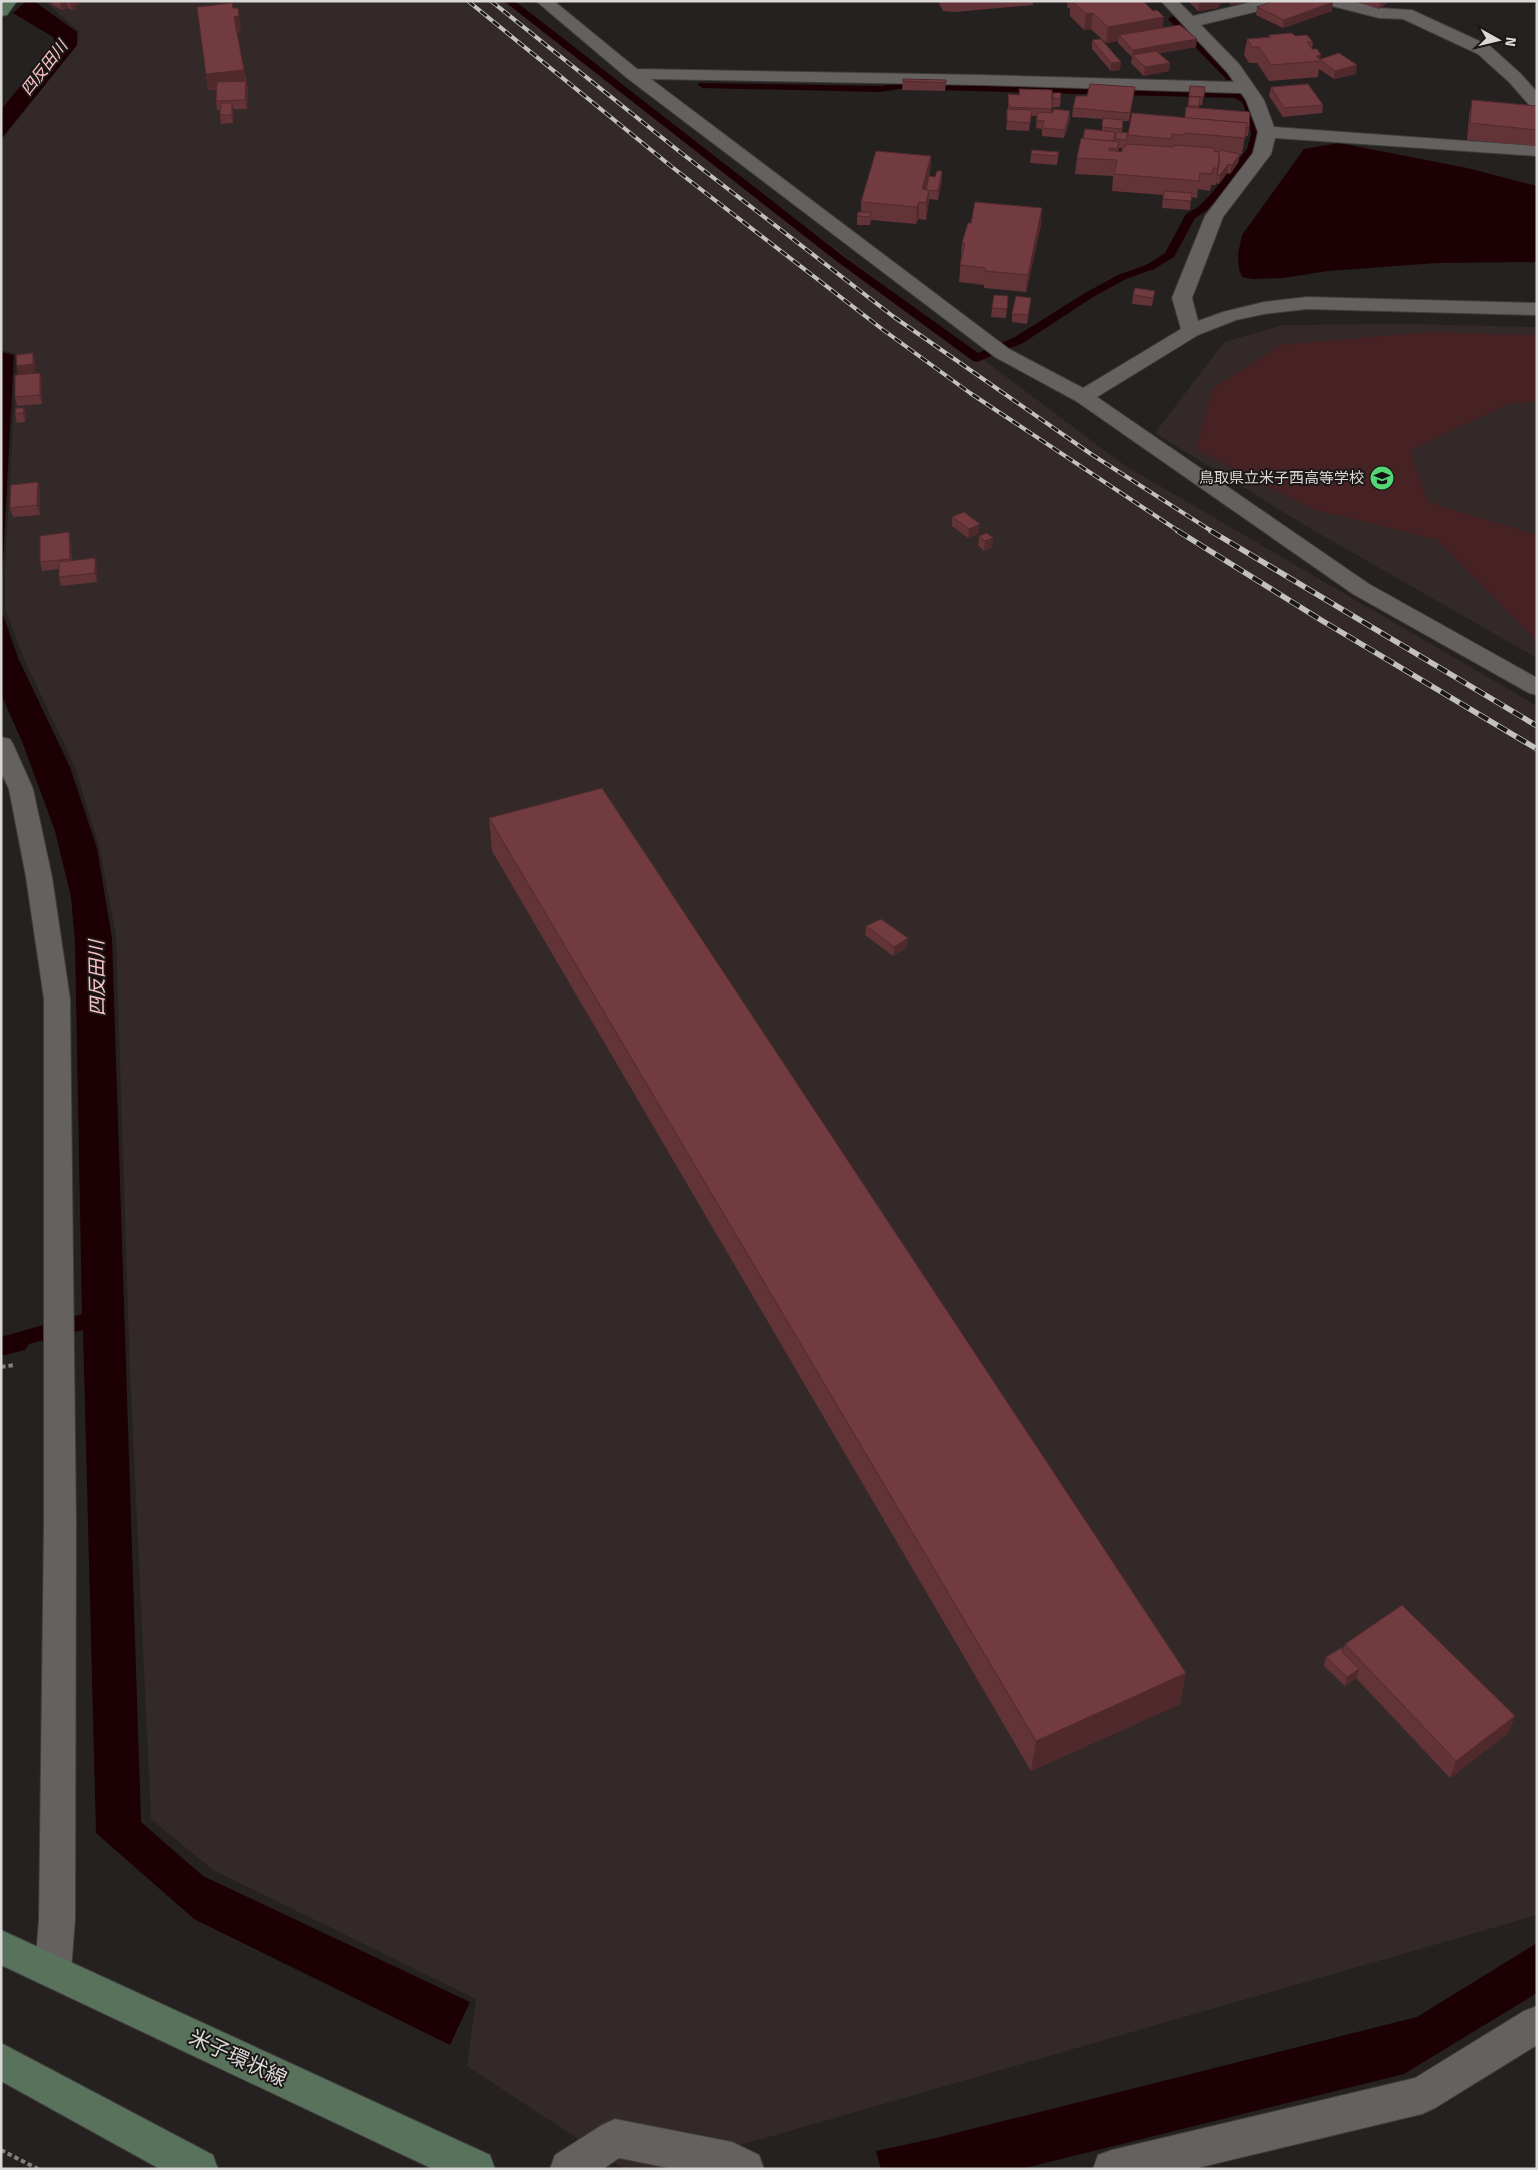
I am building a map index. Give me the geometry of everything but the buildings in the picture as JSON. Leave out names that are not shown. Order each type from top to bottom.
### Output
[{"type":"main road","name":"米子環状線","points":[[1,1946],[476,2169]]},
{"type":"main road","points":[[1,2061],[198,2169]]},
{"type":"street","points":[[544,1],[633,74],[1002,353],[1083,397],[1361,589],[1537,688]]},
{"type":"street","points":[[1169,1],[1233,68],[1256,100],[1268,132],[1262,154],[1214,216],[1182,298],[1191,331]]},
{"type":"street","points":[[1190,22],[1277,1]]},
{"type":"street","points":[[1334,1],[1380,13],[1406,14],[1484,50],[1515,78],[1537,103]]},
{"type":"street","points":[[633,74],[982,80],[1247,88]]},
{"type":"street","points":[[1268,132],[1537,151]]},
{"type":"street","points":[[1083,397],[1191,331],[1230,316],[1264,308],[1307,303],[1537,309]]},
{"type":"street","points":[[1,744],[21,789],[39,877],[56,999],[60,1524],[56,1919],[53,1971]]},
{"type":"street","points":[[1112,2169],[1422,2095],[1537,2024]]},
{"type":"street","points":[[569,2169],[615,2138],[732,2161],[745,2169]]},
{"type":"path","points":[[1,2150],[38,2169]]},
{"type":"shaded area","points":[[44,1],[516,1],[625,91],[1124,465],[1537,706],[1537,1915],[658,2169],[624,2169],[467,2066],[476,1999],[213,1870],[151,1819],[130,1371],[116,936],[99,846],[75,767],[23,657],[5,609],[5,568],[17,354],[1,350],[1,141],[78,44],[79,31]]},
{"type":"shaded area","name":"鳥取県立米子西高等学校","points":[[1407,324],[1537,327],[1537,658],[1301,523],[1155,433],[1224,342],[1283,325]]},
{"type":"shaded area","name":"鳥取県立米子西高等学校","points":[[1426,332],[1537,335],[1537,401],[1506,405],[1410,451],[1428,502],[1537,535],[1537,641],[1437,540],[1312,509],[1196,449],[1213,388],[1280,345]]},
{"type":"water","name":"四反田川","points":[[26,1],[34,1],[77,32],[77,45],[1,139],[1,110],[55,43],[53,37],[13,13]]},
{"type":"water","points":[[1339,143],[1467,168],[1537,186],[1537,262],[1437,263],[1328,271],[1283,278],[1252,279],[1242,277],[1239,269],[1238,254],[1242,235],[1304,149]]},
{"type":"water","points":[[1,352],[14,355],[1,600]]},
{"type":"water","name":"四反田川","points":[[1,609],[19,660],[70,767],[97,848],[112,938],[141,1822],[203,1876],[470,2002],[450,2045],[194,1919],[96,1833],[83,1330],[29,1344],[25,1350],[1,1356],[1,1337],[82,1314],[75,942],[71,897],[55,831],[23,744],[1,694]]},
{"type":"water","points":[[1537,1943],[1537,1993],[1404,2074],[1021,2169],[881,2169],[876,2151],[936,2138],[1417,2017]]},
{"type":"waterway","points":[[509,1],[839,258],[977,358],[1019,340],[1089,295],[1122,277],[1150,267],[1170,255],[1190,216],[1202,209],[1215,196],[1252,149],[1256,134],[1253,117],[1246,100],[1236,95],[899,86],[880,89],[703,85]]},
{"type":"waterway","points":[[1173,19],[1231,78]]},
{"type":"railway","points":[[468,1],[672,167],[882,329],[970,393],[1180,532]]},
{"type":"railway","points":[[491,1],[680,152],[894,317],[1091,454],[1213,532]]},
{"type":"railway","points":[[1178,531],[1321,620],[1537,749]]},
{"type":"railway","points":[[1211,531],[1537,726]]},
{"type":"place","name":"鳥取県立米子西高等学校","points":[[1382,478]]}]
